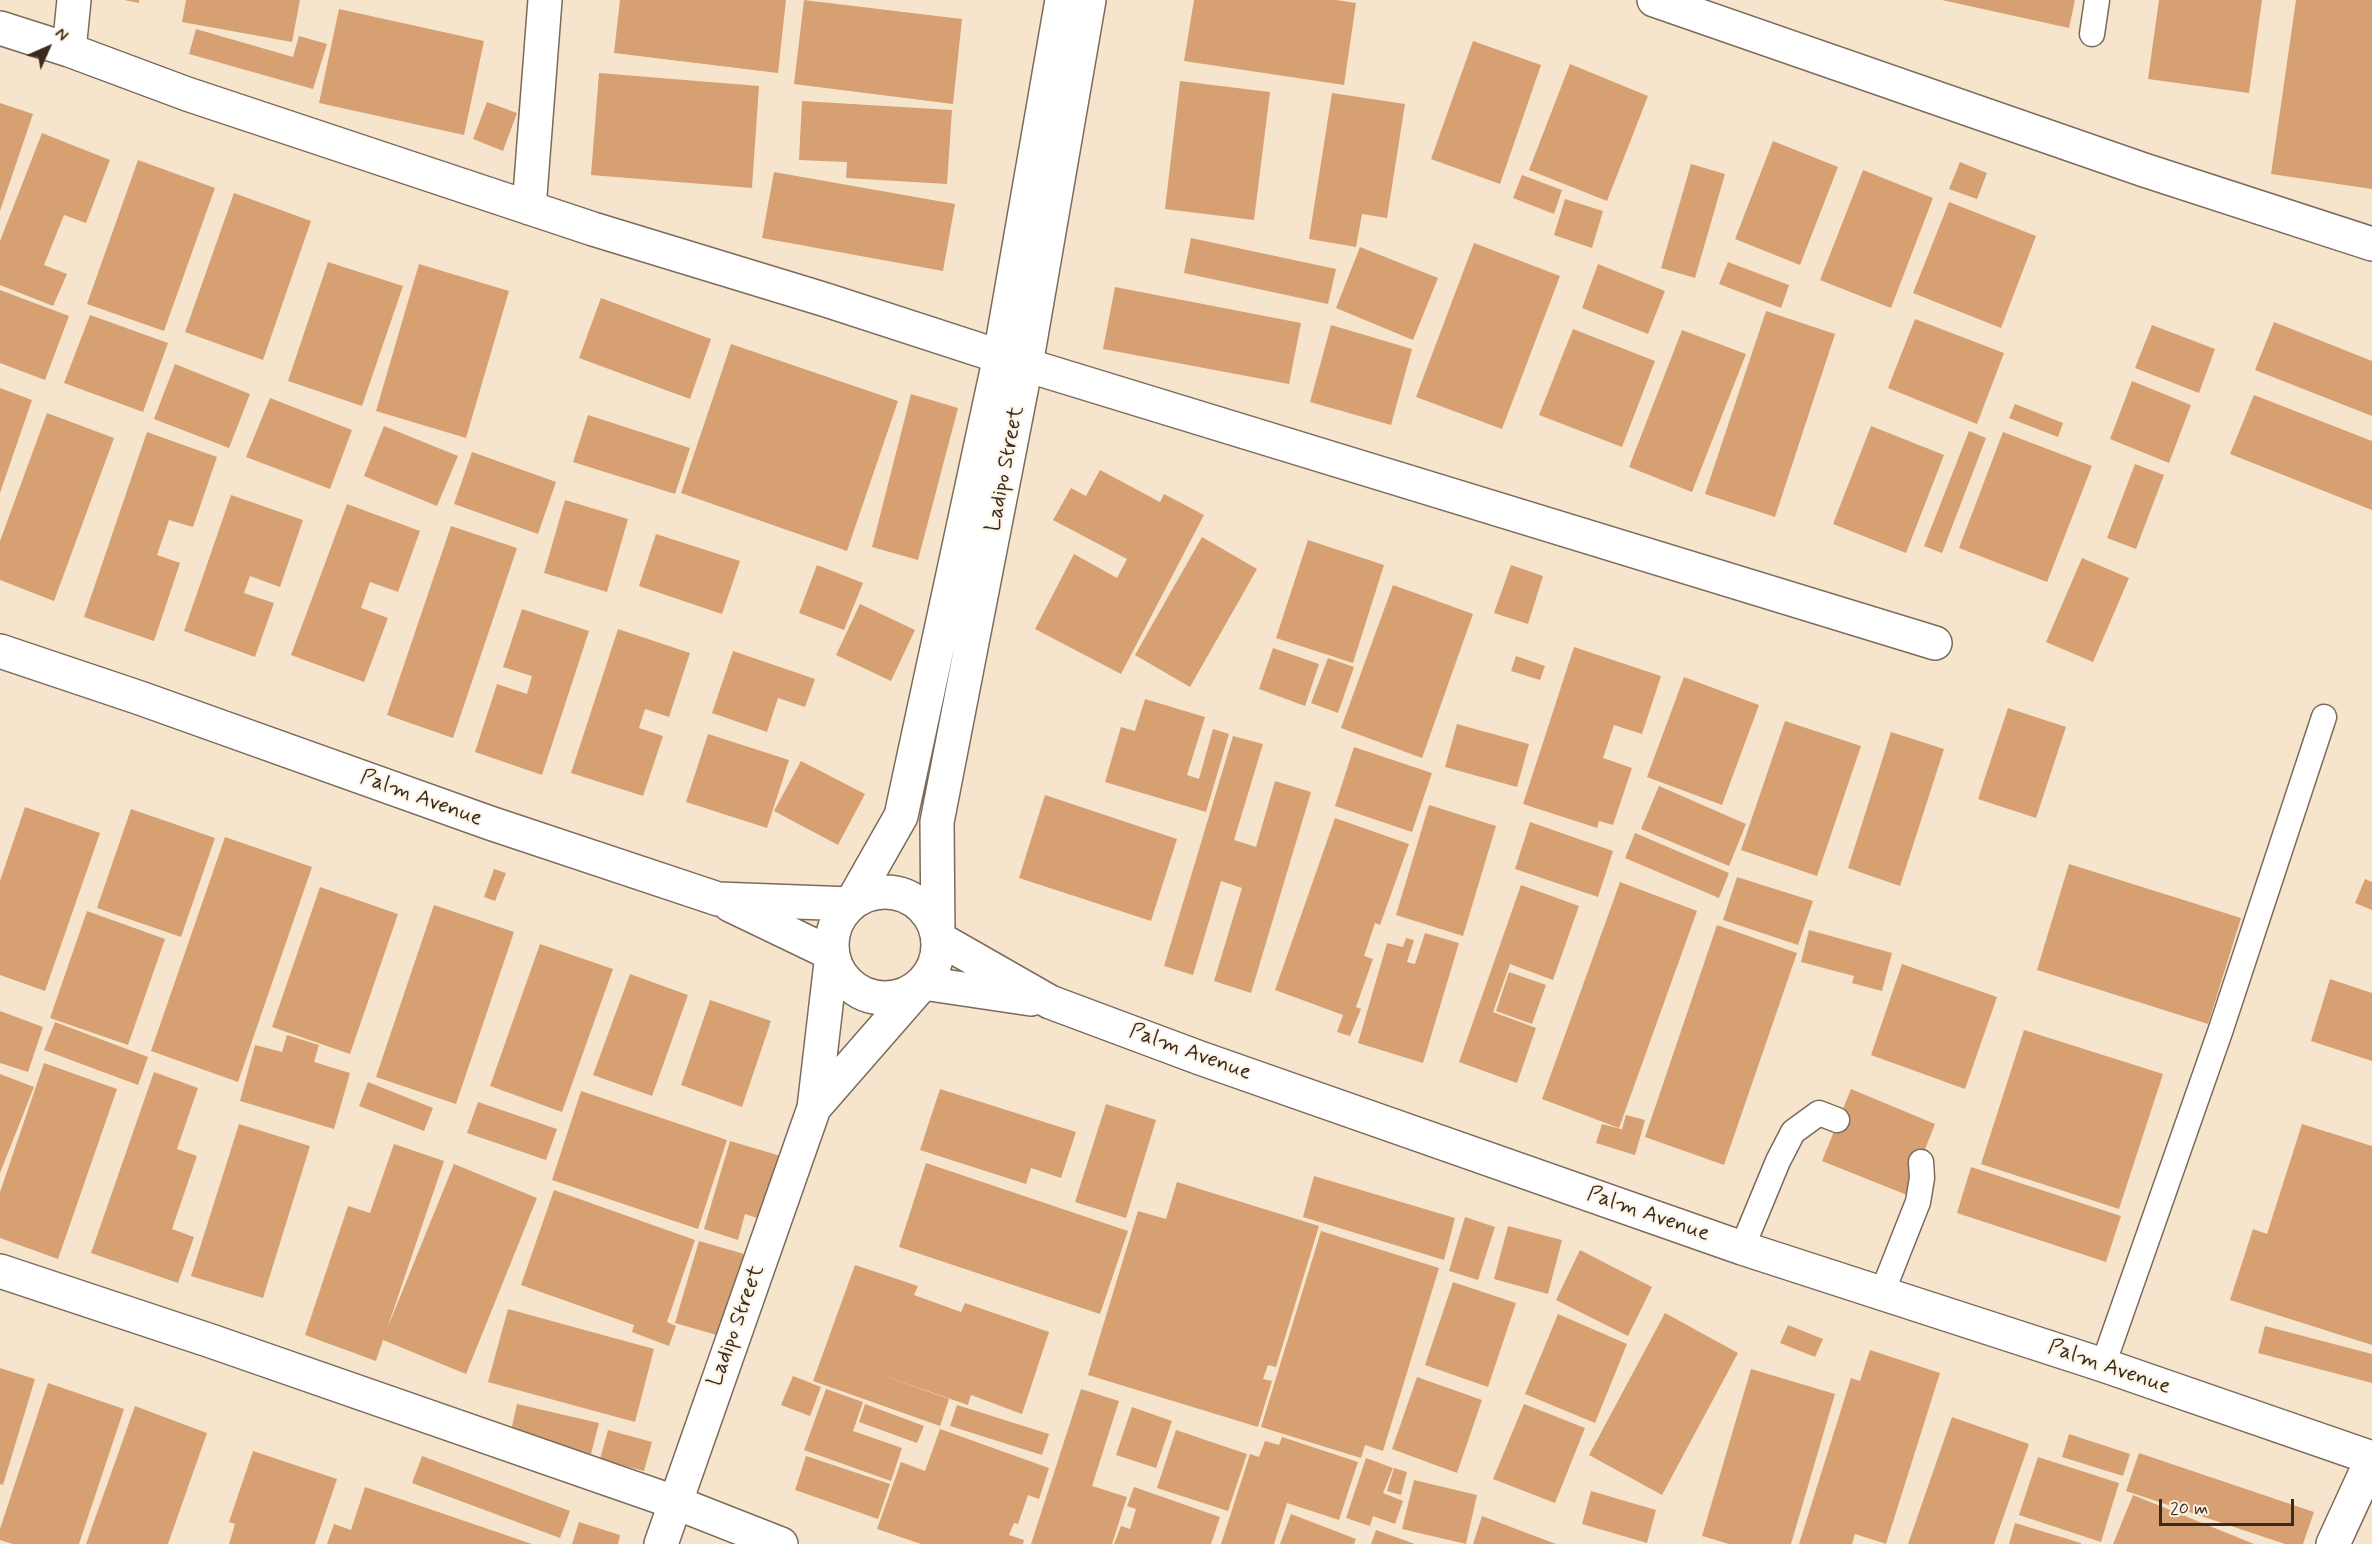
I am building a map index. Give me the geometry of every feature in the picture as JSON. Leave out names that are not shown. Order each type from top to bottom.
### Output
[{"type":"street","points":[[69,50],[74,0]]},
{"type":"street","points":[[529,208],[545,0]]},
{"type":"street","name":"Ladipo Street","points":[[938,938],[938,822],[1013,360],[1062,0]]},
{"type":"street","name":"Ladipo Street","points":[[851,904],[901,816],[1013,360],[1089,0]]},
{"type":"street","points":[[1654,0],[2133,166],[2372,244]]},
{"type":"street","points":[[0,28],[69,50],[187,94],[529,208],[1013,360],[1935,643]]},
{"type":"street","name":"Palm Avenue","points":[[0,651],[140,698],[490,823],[717,899],[851,904]]},
{"type":"street","points":[[880,892],[897,893],[912,899],[933,923],[938,938],[938,955],[923,983],[909,993],[901,995],[877,997],[861,992],[847,983],[832,954],[832,935],[839,918],[851,904],[865,896],[880,892]]},
{"type":"street","points":[[717,899],[832,954]]},
{"type":"street","name":"Palm Avenue","points":[[938,938],[1050,1002],[1211,1062],[1742,1248],[2103,1365],[2372,1458]]},
{"type":"street","name":"Ladipo Street","points":[[661,1544],[814,1108],[832,954]]},
{"type":"street","points":[[923,983],[1050,1002]]},
{"type":"street","name":"Ladipo Street","points":[[814,1108],[923,983]]},
{"type":"street","points":[[0,1271],[211,1341],[674,1502],[781,1544]]},
{"type":"street","points":[[2333,1544],[2372,1458]]},
{"type":"lane","points":[[2092,34],[2097,0]]},
{"type":"lane","points":[[2103,1365],[2220,1032],[2324,717]]},
{"type":"lane","points":[[1742,1248],[1778,1161],[1793,1132],[1820,1113],[1837,1120]]},
{"type":"lane","points":[[1882,1293],[1918,1202],[1922,1178],[1921,1161]]},
{"type":"building","points":[[186,0],[300,0],[292,42],[182,22]]},
{"type":"building","points":[[620,0],[786,0],[778,73],[614,53]]},
{"type":"building","points":[[804,0],[962,19],[953,104],[794,84]]},
{"type":"building","points":[[1194,0],[1336,0],[1356,3],[1344,85],[1184,61]]},
{"type":"building","points":[[1942,0],[2075,0],[2069,28]]},
{"type":"building","points":[[2159,0],[2262,0],[2249,93],[2148,79]]},
{"type":"building","points":[[2296,0],[2372,0],[2372,189],[2271,174]]},
{"type":"building","points":[[339,9],[484,41],[464,135],[319,103]]},
{"type":"building","points":[[196,29],[293,57],[299,36],[327,44],[313,89],[189,54]]},
{"type":"building","points":[[1473,41],[1541,65],[1500,184],[1431,159]]},
{"type":"building","points":[[1570,64],[1648,96],[1607,201],[1529,170]]},
{"type":"building","points":[[599,73],[759,86],[752,188],[591,175]]},
{"type":"building","points":[[1180,81],[1270,92],[1254,220],[1165,209]]},
{"type":"building","points":[[1332,93],[1405,104],[1387,218],[1362,214],[1356,247],[1309,239]]},
{"type":"building","points":[[802,101],[952,110],[947,184],[846,178],[847,162],[799,160]]},
{"type":"building","points":[[487,102],[517,113],[503,151],[473,139]]},
{"type":"building","points":[[0,103],[33,114],[0,211]]},
{"type":"building","points":[[42,133],[110,160],[86,223],[64,215],[44,265],[67,274],[53,306],[0,285],[0,241]]},
{"type":"building","points":[[1773,141],[1838,167],[1800,265],[1735,239]]},
{"type":"building","points":[[138,160],[215,188],[164,331],[87,304]]},
{"type":"building","points":[[1960,162],[1987,173],[1977,199],[1949,189]]},
{"type":"building","points":[[1691,164],[1725,174],[1695,278],[1661,268]]},
{"type":"building","points":[[1863,170],[1933,198],[1891,308],[1820,280]]},
{"type":"building","points":[[774,172],[955,204],[943,271],[762,238]]},
{"type":"building","points":[[1522,175],[1562,190],[1554,214],[1513,198]]},
{"type":"building","points":[[234,193],[311,221],[263,360],[185,332]]},
{"type":"building","points":[[1565,199],[1603,211],[1592,248],[1554,235]]},
{"type":"building","points":[[1949,202],[2036,236],[2001,328],[1913,293]]},
{"type":"building","points":[[1191,238],[1336,269],[1328,304],[1184,273]]},
{"type":"building","points":[[1474,243],[1560,276],[1502,429],[1416,397]]},
{"type":"building","points":[[1360,247],[1438,278],[1413,340],[1336,308]]},
{"type":"building","points":[[328,262],[403,286],[362,406],[288,381]]},
{"type":"building","points":[[1728,262],[1789,285],[1781,308],[1719,284]]},
{"type":"building","points":[[419,264],[509,291],[466,438],[376,411]]},
{"type":"building","points":[[1598,264],[1665,291],[1648,334],[1582,308]]},
{"type":"building","points":[[1115,287],[1301,323],[1289,384],[1103,349]]},
{"type":"building","points":[[0,290],[69,316],[45,380],[0,363]]},
{"type":"building","points":[[601,298],[711,339],[690,399],[579,358]]},
{"type":"building","points":[[1766,311],[1835,334],[1775,517],[1705,494]]},
{"type":"building","points":[[90,315],[168,343],[143,412],[64,383]]},
{"type":"building","points":[[1915,319],[2004,353],[1977,424],[1888,388]]},
{"type":"building","points":[[2274,322],[2372,361],[2372,416],[2255,370]]},
{"type":"building","points":[[1331,325],[1412,349],[1391,425],[1310,402]]},
{"type":"building","points":[[2152,325],[2215,349],[2199,393],[2135,368]]},
{"type":"building","points":[[1573,329],[1655,361],[1622,447],[1539,415]]},
{"type":"building","points":[[1682,330],[1746,354],[1692,492],[1629,467]]},
{"type":"building","points":[[731,344],[898,401],[847,551],[681,493]]},
{"type":"building","points":[[175,364],[250,394],[229,448],[154,419]]},
{"type":"building","points":[[2132,381],[2191,405],[2169,463],[2110,439]]},
{"type":"building","points":[[0,388],[32,400],[0,493]]},
{"type":"building","points":[[911,394],[958,408],[918,560],[872,547]]},
{"type":"building","points":[[2254,395],[2372,441],[2372,510],[2230,454]]},
{"type":"building","points":[[270,398],[352,430],[330,489],[246,457]]},
{"type":"building","points":[[2015,404],[2063,423],[2058,437],[2009,418]]},
{"type":"building","points":[[47,413],[114,438],[54,601],[0,580],[0,541]]},
{"type":"building","points":[[588,415],[690,448],[675,494],[573,462]]},
{"type":"building","points":[[384,426],[458,456],[437,506],[364,476]]},
{"type":"building","points":[[1871,426],[1944,455],[1906,553],[1833,524]]},
{"type":"building","points":[[1969,431],[1986,438],[1942,553],[1924,546]]},
{"type":"building","points":[[147,432],[217,457],[193,527],[169,520],[157,555],[180,563],[154,641],[84,617]]},
{"type":"building","points":[[2003,432],[2092,466],[2047,582],[1959,548]]},
{"type":"building","points":[[472,452],[556,482],[538,534],[454,504]]},
{"type":"building","points":[[2135,464],[2164,475],[2136,549],[2107,538]]},
{"type":"building","points":[[1100,470],[1160,502],[1164,494],[1204,515],[1121,674],[1035,629],[1074,554],[1117,578],[1127,559],[1053,520],[1071,488],[1086,496]]},
{"type":"building","points":[[231,495],[303,520],[280,587],[250,576],[244,593],[274,603],[255,657],[184,631]]},
{"type":"building","points":[[565,500],[628,519],[607,592],[544,573]]},
{"type":"building","points":[[347,504],[420,531],[398,592],[370,582],[361,608],[388,618],[364,682],[291,655]]},
{"type":"building","points":[[451,526],[517,548],[453,738],[387,715]]},
{"type":"building","points":[[656,534],[740,561],[722,614],[639,586]]},
{"type":"building","points":[[1202,537],[1257,569],[1190,687],[1135,655]]},
{"type":"building","points":[[1308,540],[1384,565],[1353,663],[1276,638]]},
{"type":"building","points":[[2082,558],[2129,578],[2093,662],[2046,642]]},
{"type":"building","points":[[817,565],[863,583],[844,630],[799,613]]},
{"type":"building","points":[[1511,565],[1543,576],[1528,624],[1494,613]]},
{"type":"building","points":[[1393,585],[1473,614],[1422,758],[1341,728]]},
{"type":"building","points":[[860,604],[915,630],[891,681],[836,655]]},
{"type":"building","points":[[522,609],[589,631],[542,775],[475,752],[497,684],[527,694],[532,676],[503,667]]},
{"type":"building","points":[[618,629],[690,653],[669,717],[645,709],[639,728],[663,736],[643,796],[571,773]]},
{"type":"building","points":[[1574,647],[1661,676],[1642,734],[1614,725],[1603,758],[1632,768],[1613,825],[1599,821],[1597,828],[1523,804]]},
{"type":"building","points":[[1273,648],[1319,664],[1305,706],[1259,689]]},
{"type":"building","points":[[733,651],[815,679],[805,707],[778,698],[767,732],[712,713]]},
{"type":"building","points":[[1516,656],[1545,666],[1540,680],[1511,671]]},
{"type":"building","points":[[1328,658],[1354,667],[1338,713],[1311,703]]},
{"type":"building","points":[[1684,677],[1759,705],[1722,805],[1647,777]]},
{"type":"building","points":[[1145,699],[1205,717],[1187,775],[1199,779],[1213,729],[1229,734],[1206,812],[1105,782],[1121,727],[1135,731]]},
{"type":"building","points":[[2008,708],[2066,727],[2036,818],[1978,799]]},
{"type":"building","points":[[1785,721],[1861,746],[1817,876],[1741,850]]},
{"type":"building","points":[[1457,724],[1529,744],[1517,787],[1445,767]]},
{"type":"building","points":[[1891,732],[1944,749],[1900,886],[1848,868]]},
{"type":"building","points":[[708,734],[789,760],[767,828],[686,802]]},
{"type":"building","points":[[1233,736],[1263,744],[1234,840],[1256,847],[1275,781],[1311,792],[1251,993],[1214,981],[1242,888],[1221,881],[1193,975],[1164,966]]},
{"type":"building","points":[[1354,747],[1432,773],[1412,832],[1335,806]]},
{"type":"building","points":[[801,761],[865,794],[838,845],[774,811]]},
{"type":"building","points":[[1659,786],[1746,824],[1729,866],[1641,829]]},
{"type":"building","points":[[1045,795],[1177,839],[1151,921],[1019,878]]},
{"type":"building","points":[[1429,805],[1496,826],[1463,936],[1396,915]]},
{"type":"building","points":[[25,807],[100,833],[45,991],[0,975],[0,881]]},
{"type":"building","points":[[131,809],[215,838],[181,937],[97,908]]},
{"type":"building","points":[[1335,818],[1409,844],[1380,925],[1375,923],[1364,956],[1373,959],[1356,1007],[1361,1009],[1350,1036],[1337,1032],[1343,1015],[1275,990]]},
{"type":"building","points":[[1530,822],[1613,851],[1598,897],[1515,869]]},
{"type":"building","points":[[1635,833],[1729,873],[1719,898],[1625,858]]},
{"type":"building","points":[[225,837],[312,867],[238,1082],[151,1051]]},
{"type":"building","points":[[2069,864],[2241,918],[2208,1024],[2037,970]]},
{"type":"building","points":[[494,869],[506,873],[495,901],[484,897]]},
{"type":"building","points":[[1737,877],[1813,901],[1798,945],[1723,920]]},
{"type":"building","points":[[2365,879],[2372,882],[2372,910],[2355,903]]},
{"type":"building","points":[[1620,882],[1697,911],[1619,1128],[1542,1099]]},
{"type":"building","points":[[1521,885],[1579,906],[1553,980],[1510,964],[1493,1012],[1536,1028],[1517,1083],[1459,1062]]},
{"type":"building","points":[[320,887],[398,914],[350,1054],[272,1027]]},
{"type":"building","points":[[434,905],[514,932],[456,1104],[376,1077]]},
{"type":"building","points":[[87,911],[165,939],[128,1045],[50,1018]]},
{"type":"building","points":[[1717,925],[1797,953],[1724,1165],[1645,1137]]},
{"type":"building","points":[[1809,930],[1892,953],[1882,991],[1852,983],[1854,976],[1801,962]]},
{"type":"building","points":[[1425,933],[1459,943],[1423,1063],[1358,1043],[1387,943],[1403,947],[1406,938],[1414,940],[1407,962],[1415,964]]},
{"type":"building","points":[[540,944],[613,969],[562,1112],[490,1086]]},
{"type":"building","points":[[1902,964],[1997,997],[1965,1089],[1871,1055]]},
{"type":"building","points":[[1509,972],[1546,985],[1532,1024],[1496,1011]]},
{"type":"building","points":[[630,974],[688,995],[652,1096],[593,1075]]},
{"type":"building","points":[[2330,979],[2372,993],[2372,1061],[2311,1041]]},
{"type":"building","points":[[710,1000],[771,1021],[742,1107],[681,1085]]},
{"type":"building","points":[[0,1011],[43,1027],[28,1072],[0,1063]]},
{"type":"building","points":[[55,1022],[148,1057],[138,1085],[44,1050]]},
{"type":"building","points":[[2024,1030],[2163,1074],[2119,1209],[1981,1164]]},
{"type":"building","points":[[287,1035],[319,1045],[314,1062],[350,1073],[334,1129],[240,1101],[255,1045],[282,1052]]},
{"type":"building","points":[[44,1063],[117,1089],[58,1259],[0,1238],[0,1192]]},
{"type":"building","points":[[154,1072],[198,1088],[177,1149],[197,1156],[172,1229],[194,1237],[178,1283],[91,1253]]},
{"type":"building","points":[[0,1074],[34,1087],[0,1173]]},
{"type":"building","points":[[368,1082],[433,1108],[424,1131],[359,1106]]},
{"type":"building","points":[[940,1089],[1076,1132],[1061,1178],[1031,1168],[1026,1184],[920,1150]]},
{"type":"building","points":[[1851,1089],[1935,1124],[1907,1195],[1822,1161]]},
{"type":"building","points":[[581,1091],[727,1140],[698,1229],[552,1180]]},
{"type":"building","points":[[478,1102],[557,1129],[546,1160],[467,1133]]},
{"type":"building","points":[[1106,1104],[1156,1120],[1126,1218],[1075,1202]]},
{"type":"building","points":[[1626,1115],[1645,1120],[1635,1155],[1596,1143],[1602,1124],[1625,1130],[1622,1129]]},
{"type":"building","points":[[239,1124],[310,1146],[263,1298],[191,1276]]},
{"type":"building","points":[[2302,1124],[2372,1146],[2372,1345],[2230,1300],[2253,1229],[2267,1234]]},
{"type":"building","points":[[730,1141],[781,1156],[763,1220],[745,1214],[738,1240],[704,1229]]},
{"type":"building","points":[[394,1144],[444,1161],[387,1329],[454,1164],[537,1198],[466,1374],[383,1340],[376,1361],[305,1335],[348,1206],[370,1213]]},
{"type":"building","points":[[926,1163],[1128,1231],[1100,1314],[899,1247]]},
{"type":"building","points":[[1971,1167],[2121,1216],[2106,1262],[1957,1213]]},
{"type":"building","points":[[1314,1176],[1455,1218],[1444,1260],[1303,1217]]},
{"type":"building","points":[[1177,1182],[1319,1226],[1276,1367],[1268,1365],[1263,1379],[1272,1381],[1258,1427],[1088,1375],[1138,1211],[1166,1219]]},
{"type":"building","points":[[554,1190],[695,1240],[667,1322],[676,1326],[669,1346],[632,1332],[634,1325],[521,1285]]},
{"type":"building","points":[[1465,1217],[1495,1227],[1478,1280],[1449,1271]]},
{"type":"building","points":[[1508,1226],[1562,1240],[1548,1294],[1494,1279]]},
{"type":"building","points":[[1321,1231],[1439,1268],[1383,1451],[1365,1445],[1361,1458],[1261,1427]]},
{"type":"building","points":[[699,1241],[744,1254],[720,1336],[675,1323]]},
{"type":"building","points":[[1580,1250],[1652,1287],[1628,1336],[1556,1300]]},
{"type":"building","points":[[855,1265],[918,1286],[914,1295],[961,1312],[965,1303],[1049,1332],[1022,1414],[971,1395],[968,1405],[867,1370],[949,1399],[940,1426],[813,1381]]},
{"type":"building","points":[[1453,1282],[1516,1303],[1488,1387],[1425,1365]]},
{"type":"building","points":[[508,1309],[654,1349],[635,1422],[488,1382]]},
{"type":"building","points":[[1665,1313],[1738,1353],[1662,1495],[1589,1455]]},
{"type":"building","points":[[1558,1314],[1627,1344],[1595,1423],[1525,1394]]},
{"type":"building","points":[[1788,1325],[1823,1339],[1815,1357],[1780,1343]]},
{"type":"building","points":[[2265,1326],[2372,1354],[2372,1383],[2258,1353]]},
{"type":"building","points":[[1870,1350],[1940,1373],[1886,1544],[1855,1534],[1852,1544],[1799,1544],[1851,1378],[1860,1381]]},
{"type":"building","points":[[0,1368],[35,1379],[3,1485],[0,1484]]},
{"type":"building","points":[[1751,1369],[1835,1394],[1791,1544],[1729,1544],[1702,1536]]},
{"type":"building","points":[[793,1376],[821,1387],[810,1416],[781,1405]]},
{"type":"building","points":[[1417,1377],[1482,1400],[1457,1473],[1392,1449]]},
{"type":"building","points":[[48,1383],[124,1409],[79,1544],[13,1544],[0,1540],[0,1529]]},
{"type":"building","points":[[826,1389],[863,1402],[853,1431],[902,1448],[891,1481],[804,1450]]},
{"type":"building","points":[[1081,1389],[1119,1401],[1092,1486],[1127,1497],[1112,1544],[1031,1544]]},
{"type":"building","points":[[517,1404],[599,1423],[591,1454],[510,1435]]},
{"type":"building","points":[[865,1404],[924,1426],[917,1443],[859,1422]]},
{"type":"building","points":[[1524,1404],[1585,1428],[1555,1503],[1493,1479]]},
{"type":"building","points":[[957,1405],[1049,1434],[1042,1455],[950,1426]]},
{"type":"building","points":[[135,1406],[207,1433],[168,1544],[86,1544]]},
{"type":"building","points":[[1132,1407],[1172,1421],[1156,1468],[1116,1455]]},
{"type":"building","points":[[1952,1417],[2029,1444],[1994,1544],[1908,1544]]},
{"type":"building","points":[[940,1429],[1049,1468],[1039,1499],[1028,1495],[1018,1524],[1014,1523],[1009,1535],[1024,1540],[1023,1544],[921,1544],[877,1529],[901,1462],[925,1471]]},
{"type":"building","points":[[608,1430],[652,1442],[644,1471],[600,1459]]},
{"type":"building","points":[[1176,1430],[1247,1454],[1228,1511],[1157,1488]]},
{"type":"building","points":[[2069,1434],[2130,1454],[2123,1476],[2062,1457]]},
{"type":"building","points":[[1282,1437],[1358,1462],[1339,1520],[1287,1503],[1274,1544],[1221,1544],[1250,1454],[1259,1457],[1265,1441],[1279,1445]]},
{"type":"building","points":[[253,1451],[337,1479],[315,1544],[229,1544],[235,1524],[229,1522]]},
{"type":"building","points":[[2139,1453],[2314,1512],[2303,1544],[2285,1544],[2126,1491]]},
{"type":"building","points":[[422,1456],[570,1511],[560,1538],[412,1483]]},
{"type":"building","points":[[806,1456],[890,1484],[878,1519],[795,1490]]},
{"type":"building","points":[[2038,1457],[2119,1483],[2101,1542],[2019,1515]]},
{"type":"building","points":[[1366,1458],[1393,1468],[1383,1493],[1403,1501],[1395,1524],[1373,1516],[1370,1526],[1346,1518]]},
{"type":"building","points":[[1394,1468],[1407,1472],[1401,1495],[1387,1491]]},
{"type":"building","points":[[1414,1480],[1477,1495],[1466,1544],[1402,1529]]},
{"type":"building","points":[[365,1487],[532,1544],[327,1544],[334,1524],[351,1530]]},
{"type":"building","points":[[1134,1487],[1220,1517],[1211,1544],[1114,1544],[1121,1526],[1130,1529],[1136,1509],[1127,1506]]},
{"type":"building","points":[[1591,1491],[1656,1510],[1647,1543],[1582,1524]]},
{"type":"building","points":[[2133,1495],[2254,1544],[2113,1544]]},
{"type":"building","points":[[1291,1514],[1356,1539],[1354,1544],[1280,1544]]},
{"type":"building","points":[[1482,1516],[1556,1544],[1473,1544]]},
{"type":"building","points":[[579,1522],[620,1535],[618,1544],[572,1544]]},
{"type":"building","points":[[2015,1523],[2081,1543],[2081,1544],[2009,1544]]},
{"type":"building","points":[[1376,1530],[1415,1544],[1371,1544]]}]
